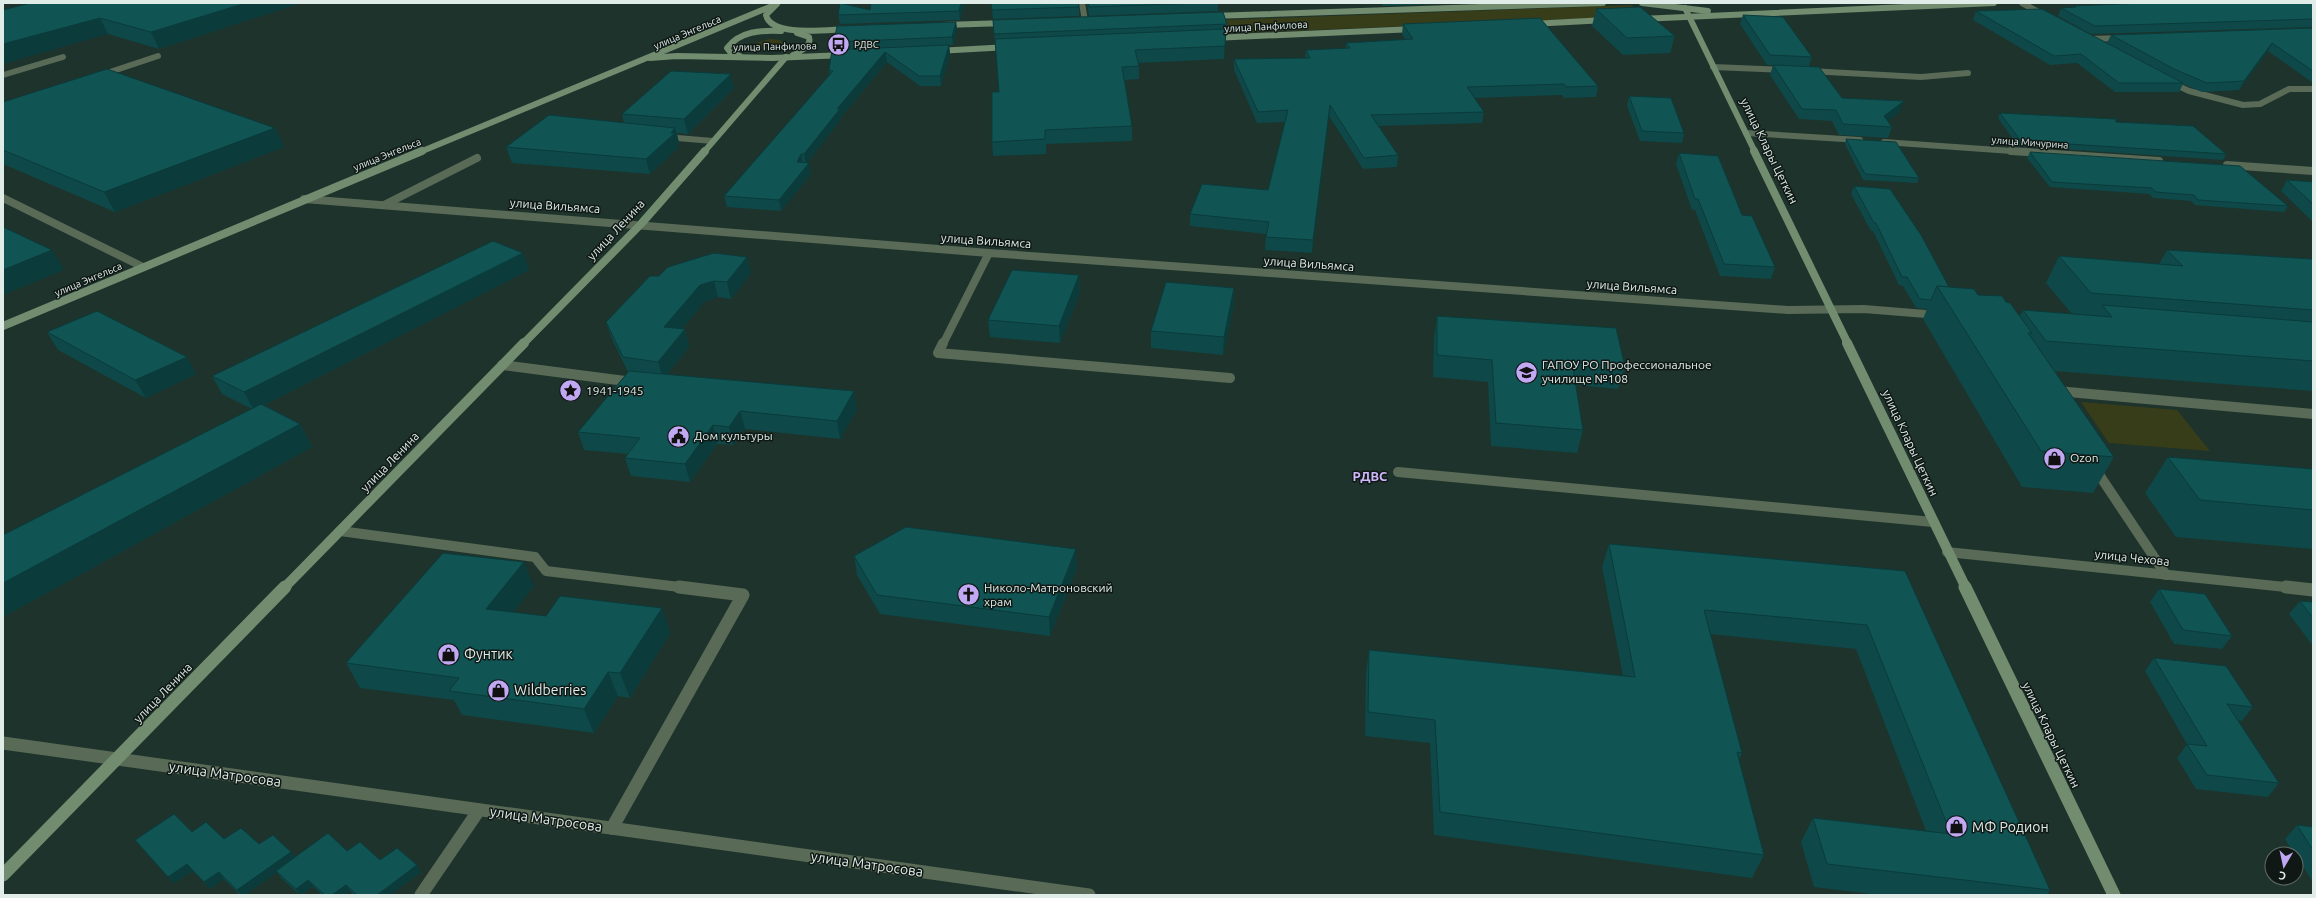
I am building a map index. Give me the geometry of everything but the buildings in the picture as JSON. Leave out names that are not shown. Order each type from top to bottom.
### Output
[{"type":"street","points":[[1082,3],[1085,21]]},
{"type":"street","name":"улица Панфилова","points":[[1204,17],[1603,3]]},
{"type":"street","points":[[1642,3],[1685,9],[1740,13],[1994,3]]},
{"type":"street","points":[[2022,3],[2055,20]]},
{"type":"street","name":"улица Панфилова","points":[[778,4],[766,14],[767,19],[774,26],[788,31],[857,28]]},
{"type":"street","name":"улица Энгельса","points":[[3,326],[304,199],[650,58],[778,4]]},
{"type":"street","points":[[1634,19],[1685,9],[1740,13]]},
{"type":"street","name":"улица Клары Цеткин","points":[[1685,9],[1832,309],[1947,552],[2114,895]]},
{"type":"street","points":[[1077,21],[1093,20]]},
{"type":"street","points":[[1523,24],[1610,20]]},
{"type":"street","points":[[936,26],[1014,23]]},
{"type":"street","name":"улица Панфилова","points":[[1205,38],[1419,29]]},
{"type":"street","name":"улица Панфилова","points":[[710,33],[744,30],[774,30]]},
{"type":"street","points":[[754,58],[735,54],[727,48],[736,38],[746,34],[774,30],[788,31],[809,37],[810,42],[808,46],[801,51],[786,57]]},
{"type":"street","points":[[2083,35],[2103,46]]},
{"type":"street","points":[[2090,39],[2130,38]]},
{"type":"street","points":[[926,51],[1014,47]]},
{"type":"street","name":"улица Панфилова","points":[[650,58],[677,56],[754,58],[855,54]]},
{"type":"street","points":[[90,78],[158,56]]},
{"type":"street","points":[[3,75],[63,57]]},
{"type":"street","name":"улица Ленина","points":[[3,875],[641,224],[786,57]]},
{"type":"street","points":[[1714,67],[1793,70]]},
{"type":"street","points":[[1801,71],[1921,77],[1968,73]]},
{"type":"street","points":[[2162,79],[2189,91],[2243,105],[2260,104],[2289,89],[2313,89]]},
{"type":"street","name":"улица Мичурина","points":[[1746,133],[2171,161]]},
{"type":"street","points":[[658,136],[713,141]]},
{"type":"street","points":[[384,205],[477,158]]},
{"type":"street","points":[[2218,165],[2313,171]]},
{"type":"street","points":[[3,198],[143,266]]},
{"type":"street","name":"улица Вильямса","points":[[304,199],[641,224],[989,253],[1780,309],[1864,309],[1950,316]]},
{"type":"street","points":[[989,253],[938,353],[1230,378]]},
{"type":"street","points":[[502,365],[641,383]]},
{"type":"street","points":[[2048,397],[2050,388],[2073,394],[2313,414]]},
{"type":"street","points":[[2088,459],[2166,575]]},
{"type":"street","points":[[1398,472],[1933,522]]},
{"type":"street","points":[[340,532],[535,557],[546,571],[743,595],[612,828]]},
{"type":"street","name":"улица Чехова","points":[[1947,552],[2313,590]]},
{"type":"street","name":"улица Матросова","points":[[3,743],[1089,895]]},
{"type":"street","points":[[421,895],[479,810]]},
{"type":"green space","points":[[1631,5],[1645,16],[1094,39],[1091,25]]},
{"type":"green space","points":[[769,39],[780,40],[783,43],[770,49],[756,47],[756,43]]},
{"type":"green space","points":[[2081,402],[2177,410],[2210,451],[2109,443]]},
{"type":"place","name":"РДВС","points":[[839,44]]},
{"type":"place","name":"ГАПОУ РО Профессиональное училище №108","points":[[1526,372]]},
{"type":"place","name":"1941-1945","points":[[571,391]]},
{"type":"place","name":"Дом культуры","points":[[678,436]]},
{"type":"place","name":"Ozon","points":[[2055,458]]},
{"type":"place","name":"Николо-Матроновский храм","points":[[968,595]]},
{"type":"place","name":"Фунтик","points":[[448,654]]},
{"type":"place","name":"Wildberries","points":[[499,690]]},
{"type":"place","name":"МФ Родион","points":[[1957,827]]},
{"type":"district","name":"РДВС","points":[[1370,476]]}]
